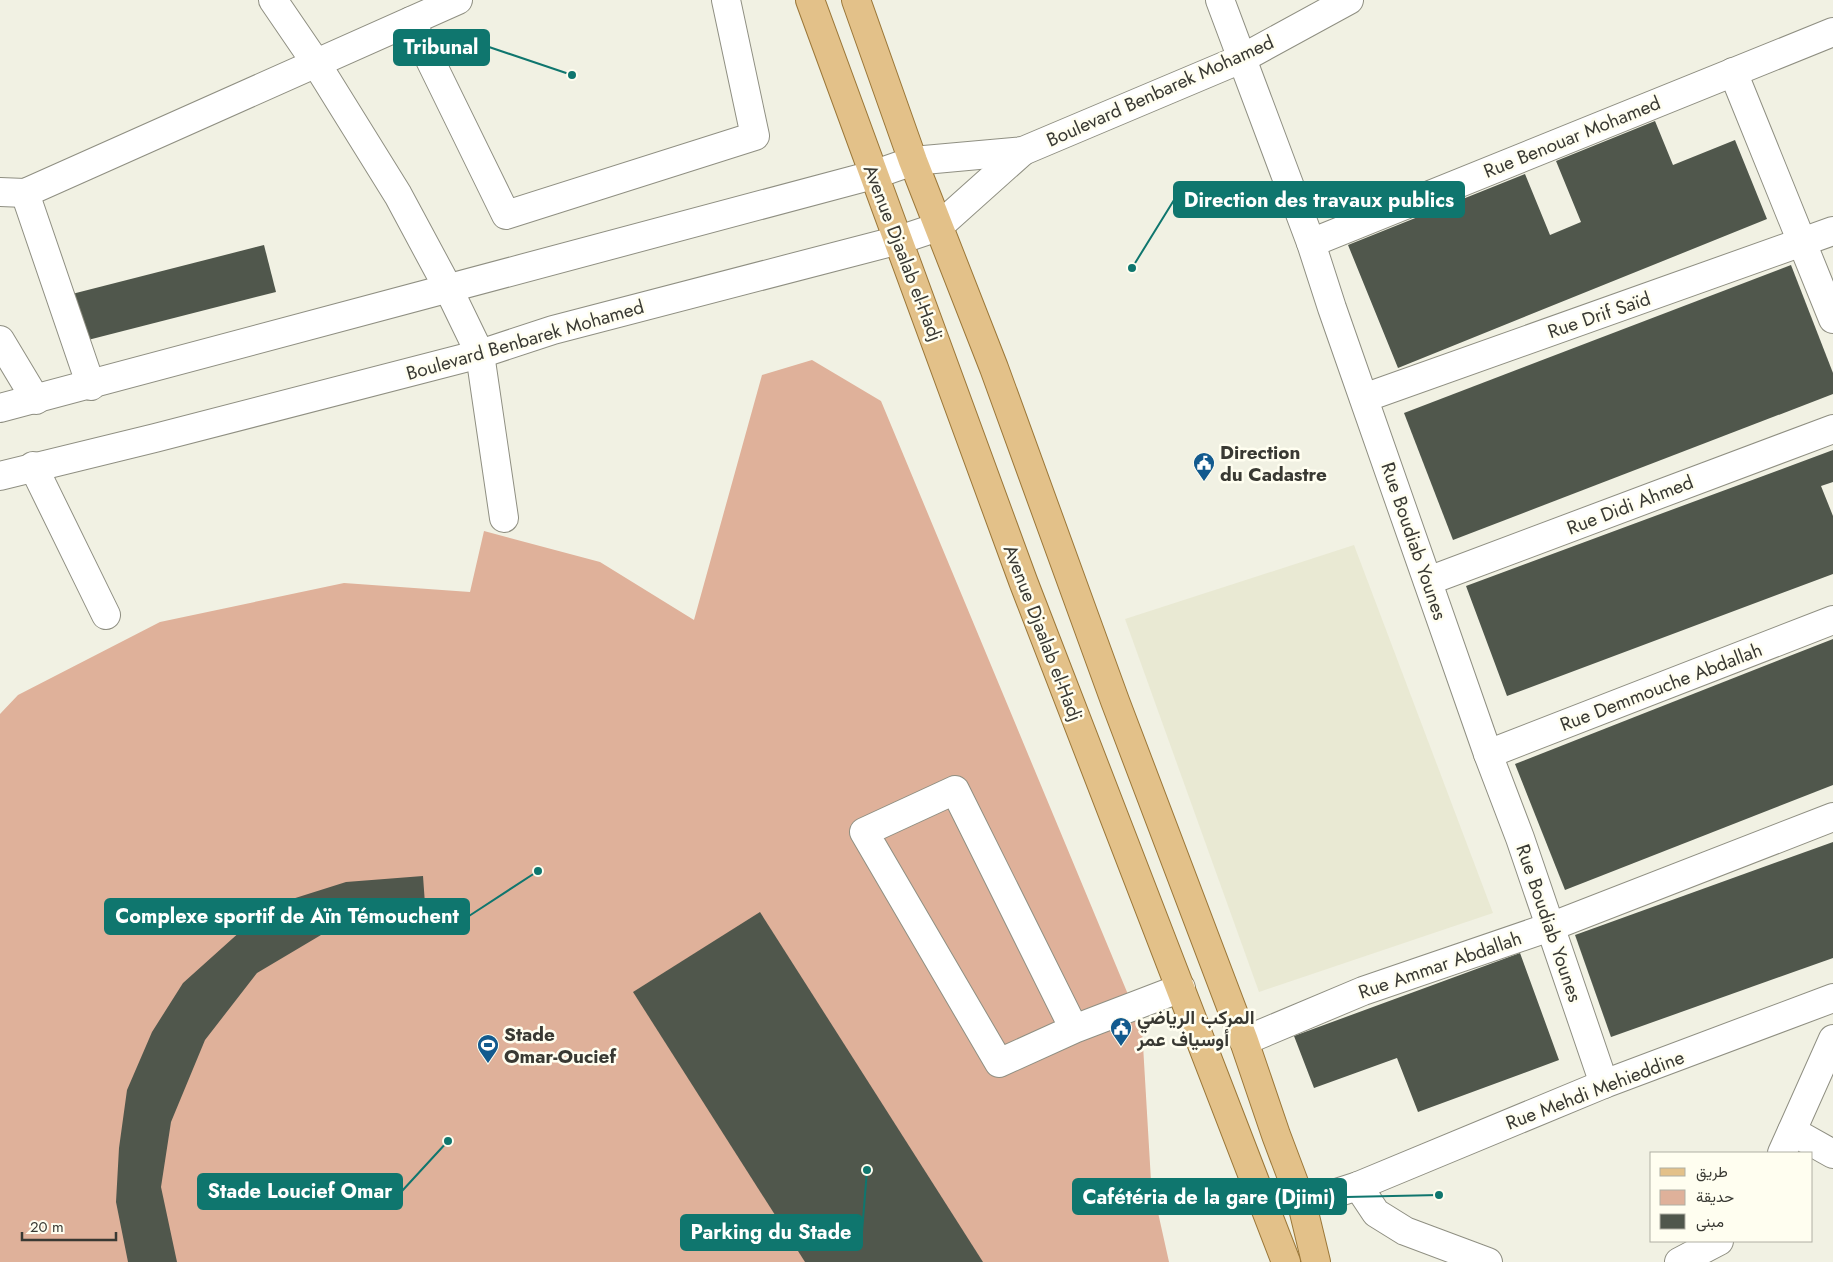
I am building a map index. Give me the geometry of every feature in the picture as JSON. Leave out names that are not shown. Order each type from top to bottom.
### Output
[{"type":"main road","name":"Avenue Djaalab el-Hadj","points":[[810,0],[873,175],[900,240],[1023,581],[1286,1262]]},
{"type":"main road","points":[[856,0],[913,161],[994,368],[1114,701],[1244,1041],[1302,1204],[1316,1262]]},
{"type":"street","points":[[273,0],[316,63],[398,195],[449,290],[480,354],[504,518]]},
{"type":"street","points":[[91,386],[13,192],[412,22],[458,0]]},
{"type":"street","points":[[412,22],[506,215],[756,136],[726,0]]},
{"type":"street","name":"Rue Boudiab Younes","points":[[1220,0],[1311,242],[1488,754],[1520,838],[1604,1084]]},
{"type":"street","name":"Boulevard Benbarek Mohamed","points":[[0,408],[91,386],[449,290],[873,175],[913,161],[1023,151],[1241,59],[1350,0]]},
{"type":"street","name":"Rue Benouar Mohamed","points":[[1311,242],[1833,32]]},
{"type":"street","points":[[1733,72],[1833,319]]},
{"type":"street","name":"Boulevard Benbarek Mohamed","points":[[0,476],[33,466],[155,438],[480,354],[553,330],[900,240],[938,227],[1023,151]]},
{"type":"street","name":"Rue Drif Saïd","points":[[1364,398],[1833,231]]},
{"type":"street","points":[[0,340],[36,400]]},
{"type":"street","name":"Rue Didi Ahmed","points":[[1428,581],[1833,429]]},
{"type":"street","points":[[33,466],[106,615]]},
{"type":"street","name":"Rue Demmouche Abdallah","points":[[1488,754],[1833,620]]},
{"type":"street","points":[[1074,1029],[955,790],[864,832],[999,1063],[1074,1029],[1181,988]]},
{"type":"street","name":"Rue Ammar Abdallah","points":[[1244,1041],[1363,991],[1550,927],[1833,817]]},
{"type":"street","name":"Rue Mehdi Mehieddine","points":[[1302,1204],[1358,1186],[1604,1084],[1833,998]]},
{"type":"street","points":[[1833,1039],[1787,1142],[1833,1154]]},
{"type":"street","points":[[1358,1186],[1376,1213],[1404,1231],[1488,1262]]},
{"type":"street","points":[[1680,1262],[1717,1242]]},
{"type":"shaded area","points":[[1354,545],[1493,913],[1259,992],[1125,619]]},
{"type":"green space","points":[[812,360],[881,401],[1142,1028],[1151,1181],[1169,1262],[0,1262],[0,714],[18,695],[160,622],[344,583],[470,592],[484,531],[600,562],[694,620],[762,375]]},
{"type":"building","points":[[1655,121],[1673,165],[1735,140],[1767,219],[1398,368],[1348,245],[1525,174],[1550,235],[1581,222],[1556,161]]},
{"type":"building","points":[[264,245],[276,292],[84,341],[72,294]]},
{"type":"building","points":[[1791,265],[1833,373],[1833,394],[1453,540],[1404,413]]},
{"type":"building","points":[[1833,450],[1833,482],[1821,486],[1833,516],[1833,574],[1507,696],[1466,586]]},
{"type":"building","points":[[1833,639],[1833,785],[1565,890],[1515,764]]},
{"type":"building","points":[[1833,842],[1833,958],[1611,1037],[1575,935]]},
{"type":"building","points":[[423,876],[426,918],[321,935],[257,973],[205,1040],[171,1122],[161,1187],[177,1262],[128,1262],[116,1202],[119,1148],[127,1090],[152,1032],[183,983],[242,930],[289,900],[346,882]]},
{"type":"building","points":[[760,912],[983,1262],[805,1262],[633,992]]},
{"type":"building","points":[[1520,953],[1559,1060],[1418,1112],[1397,1058],[1314,1088],[1294,1036]]},
{"type":"place","name":"Tribunal","points":[[572,75]]},
{"type":"place","name":"Direction des travaux publics","points":[[1132,268]]},
{"type":"place","name":"Direction du Cadastre","points":[[1204,482]]},
{"type":"place","name":"Complexe sportif de Aïn Témouchent","points":[[538,871]]},
{"type":"place","name":"المركب الرياضي أوسياف عمر","points":[[1121,1047]]},
{"type":"place","name":"Stade Omar-Oucief","points":[[488,1064]]},
{"type":"place","name":"Stade Loucief Omar","points":[[448,1141]]},
{"type":"place","name":"Parking du Stade","points":[[867,1170]]},
{"type":"place","name":"Cafétéria de la gare (Djimi)","points":[[1439,1195]]}]
